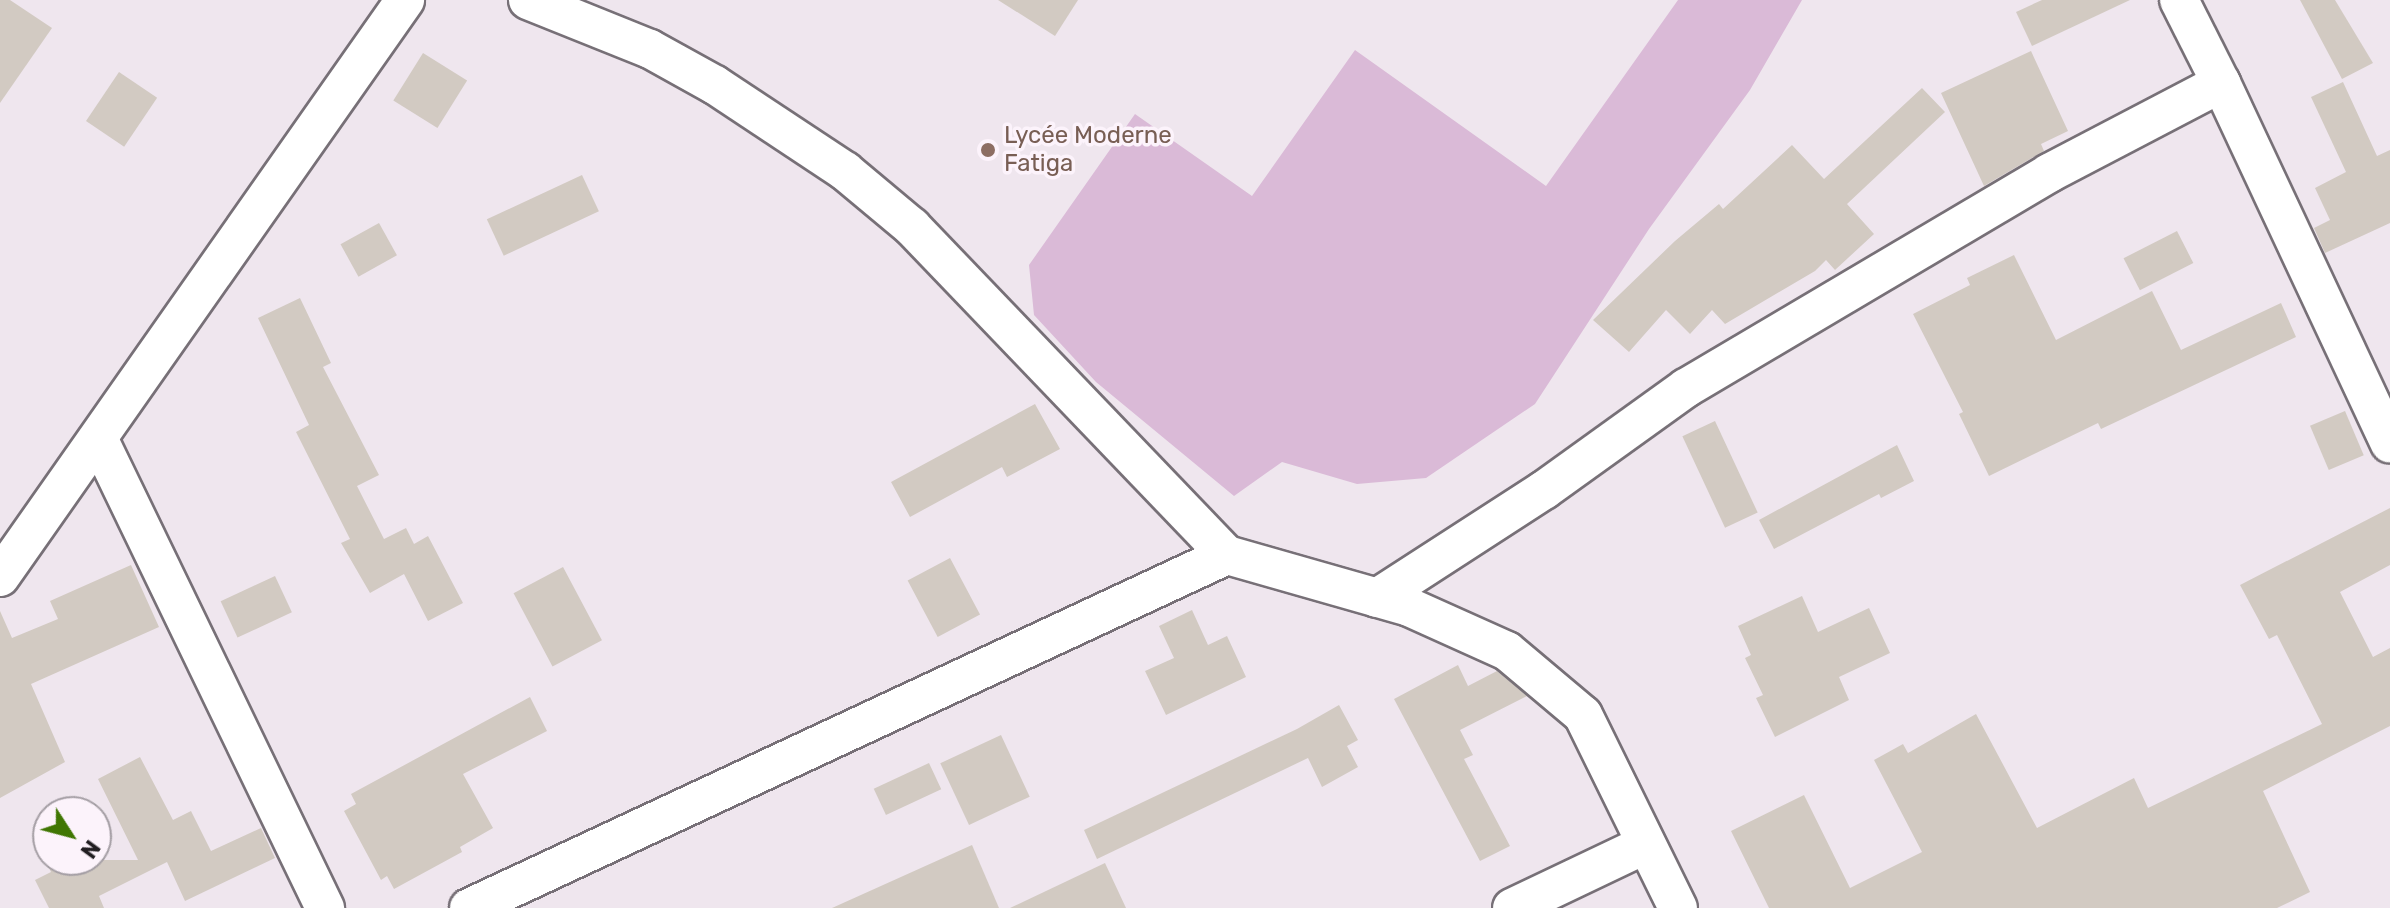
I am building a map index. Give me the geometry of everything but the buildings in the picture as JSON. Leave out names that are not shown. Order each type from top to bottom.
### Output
[{"type":"street","points":[[0,577],[405,0]]},
{"type":"street","points":[[528,0],[650,49],[715,85],[845,171],[912,227],[1227,555],[1409,607],[1507,651],[1583,715],[1678,908]]},
{"type":"street","points":[[2179,0],[2390,443]]},
{"type":"street","points":[[1377,598],[1544,490],[1686,388],[2049,173],[2221,83]]},
{"type":"street","points":[[99,440],[325,908]]},
{"type":"street","points":[[469,908],[1227,555]]},
{"type":"street","points":[[1512,908],[1646,844]]},
{"type":"shaded area","points":[[1678,0],[1802,0],[1750,90],[1649,229],[1535,404],[1426,478],[1357,484],[1282,462],[1234,496],[1096,382],[1034,315],[1029,265],[1135,114],[1252,196],[1355,50],[1546,186]]},
{"type":"place","name":"Lycée Moderne Fatiga","points":[[988,150]]}]
